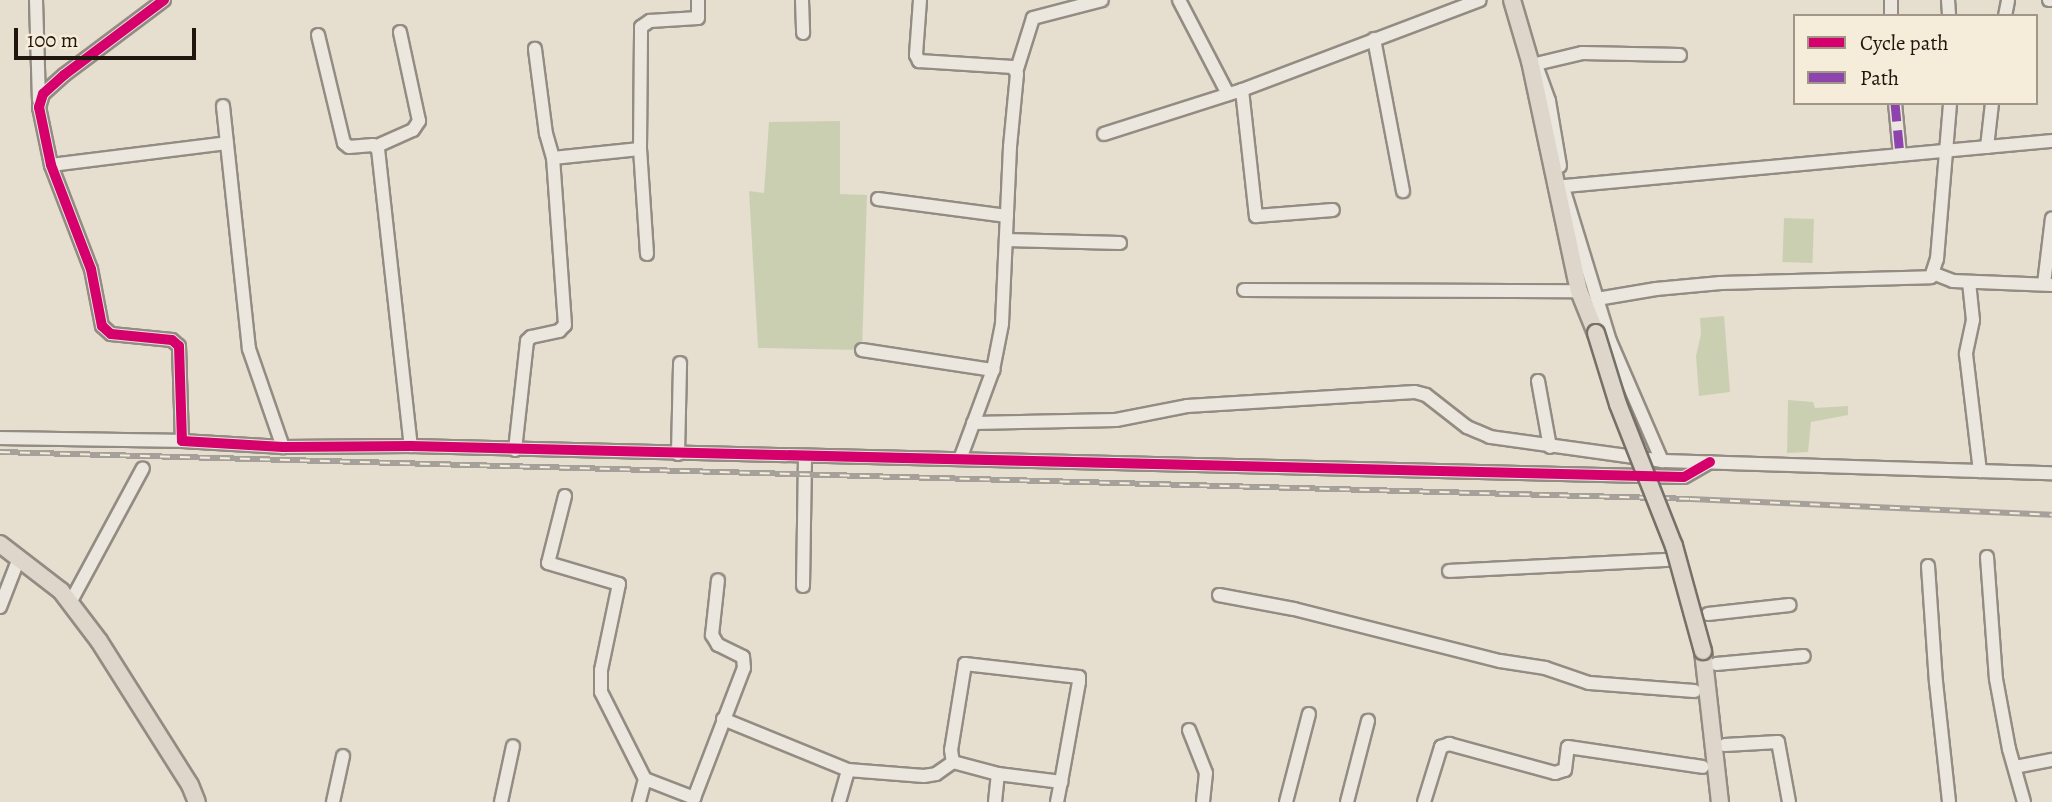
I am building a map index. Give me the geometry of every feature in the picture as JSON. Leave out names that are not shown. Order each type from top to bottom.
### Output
[{"type":"main road","points":[[1512,0],[1533,62],[1579,291],[1674,546],[1703,652],[1720,802]]},
{"type":"main road","points":[[0,544],[61,592],[70,603],[113,663],[190,785],[197,802]]},
{"type":"street","points":[[36,0],[40,122],[51,165],[91,269],[102,326],[111,334],[172,341],[178,346],[182,441]]},
{"type":"street","points":[[40,100],[64,75],[164,0]]},
{"type":"street","points":[[647,254],[640,149],[641,27],[650,21],[698,18],[698,0]]},
{"type":"street","points":[[802,0],[803,33]]},
{"type":"street","points":[[920,0],[916,55],[919,61],[1017,69]]},
{"type":"street","points":[[960,459],[993,369],[1002,324],[1017,69],[1033,18],[1102,0]]},
{"type":"street","points":[[1179,0],[1228,93]]},
{"type":"street","points":[[1104,134],[1242,90],[1480,0]]},
{"type":"street","points":[[318,35],[344,143],[349,147],[377,146],[413,130],[419,121],[400,32]]},
{"type":"street","points":[[1374,39],[1403,191]]},
{"type":"street","points":[[516,450],[527,341],[531,337],[559,331],[565,325],[553,158],[546,134],[535,48]]},
{"type":"street","points":[[1533,62],[1582,52],[1680,55]]},
{"type":"street","points":[[1242,90],[1256,216],[1333,210]]},
{"type":"street","points":[[1895,105],[1899,155]]},
{"type":"street","points":[[1935,274],[1948,152],[1950,105]]},
{"type":"street","points":[[1987,147],[1992,105]]},
{"type":"street","points":[[223,106],[248,349],[283,447]]},
{"type":"street","points":[[1662,461],[1610,341],[1559,187],[2052,141]]},
{"type":"street","points":[[51,165],[228,143]]},
{"type":"street","points":[[377,146],[411,446]]},
{"type":"street","points":[[553,158],[640,149]]},
{"type":"street","points":[[878,199],[1007,216]]},
{"type":"street","points":[[1597,299],[1656,289],[1721,283],[1922,279],[1935,274],[1953,281],[2048,284],[2052,218]]},
{"type":"street","points":[[1006,240],[1120,243]]},
{"type":"street","points":[[1969,282],[1973,320],[1966,354],[1980,471]]},
{"type":"street","points":[[1244,290],[1579,291]]},
{"type":"street","points":[[862,350],[993,369]]},
{"type":"street","points":[[678,454],[680,363]]},
{"type":"street","points":[[1538,381],[1550,447]]},
{"type":"street","points":[[974,423],[1116,420],[1187,406],[1415,392],[1426,395],[1478,433],[1550,447],[1662,461],[2052,473]]},
{"type":"street","points":[[0,438],[182,441],[283,447],[411,446],[1684,477],[1710,462]]},
{"type":"street","points":[[803,586],[805,456]]},
{"type":"street","points":[[70,603],[143,468]]},
{"type":"street","points":[[565,496],[548,563],[619,584],[601,670],[601,692],[645,779],[696,800],[745,661],[739,654],[714,641],[712,628],[718,580]]},
{"type":"street","points":[[1987,557],[1992,646],[2024,802]]},
{"type":"street","points":[[0,607],[19,558]]},
{"type":"street","points":[[1449,571],[1669,560]]},
{"type":"street","points":[[1928,566],[1936,682],[1949,802]]},
{"type":"street","points":[[1219,595],[1294,609],[1500,661],[1545,668],[1589,683],[1695,691]]},
{"type":"street","points":[[1708,614],[1790,605]]},
{"type":"street","points":[[1716,664],[1804,656]]},
{"type":"street","points":[[953,762],[951,750],[965,664],[1077,676],[1079,682],[1057,802]]},
{"type":"street","points":[[1286,802],[1309,714]]},
{"type":"street","points":[[723,719],[848,771],[924,776],[936,774],[953,762]]},
{"type":"street","points":[[1347,802],[1368,721]]},
{"type":"street","points":[[1189,730],[1206,773],[1203,802]]},
{"type":"street","points":[[1726,745],[1778,743],[1789,802]]},
{"type":"street","points":[[1424,802],[1441,747],[1449,744],[1555,773],[1565,770],[1568,747],[1703,767]]},
{"type":"street","points":[[501,802],[513,746]]},
{"type":"street","points":[[333,802],[343,756]]},
{"type":"street","points":[[2015,767],[2052,760]]},
{"type":"street","points":[[953,762],[998,774],[1061,782]]},
{"type":"street","points":[[839,802],[848,771]]},
{"type":"street","points":[[995,802],[998,774]]},
{"type":"street","points":[[639,802],[645,779]]},
{"type":"green space","points":[[840,121],[840,194],[867,195],[862,350],[758,348],[749,191],[764,193],[769,122]]},
{"type":"green space","points":[[1784,218],[1814,219],[1812,263],[1782,262]]},
{"type":"green space","points":[[1724,316],[1730,392],[1699,396],[1696,356],[1701,334],[1700,318]]},
{"type":"green space","points":[[1788,400],[1813,402],[1815,408],[1848,406],[1848,415],[1811,422],[1808,452],[1787,453]]},
{"type":"railway","points":[[0,452],[1690,499],[2052,515]]},
{"type":"marked path","points":[[1895,105],[1900,155]]},
{"type":"cycle path","points":[[164,0],[64,75],[43,94],[39,107],[51,165],[91,269],[102,326],[111,334],[172,340],[179,346],[182,441],[283,447],[411,446],[1684,477],[1710,462]]}]
